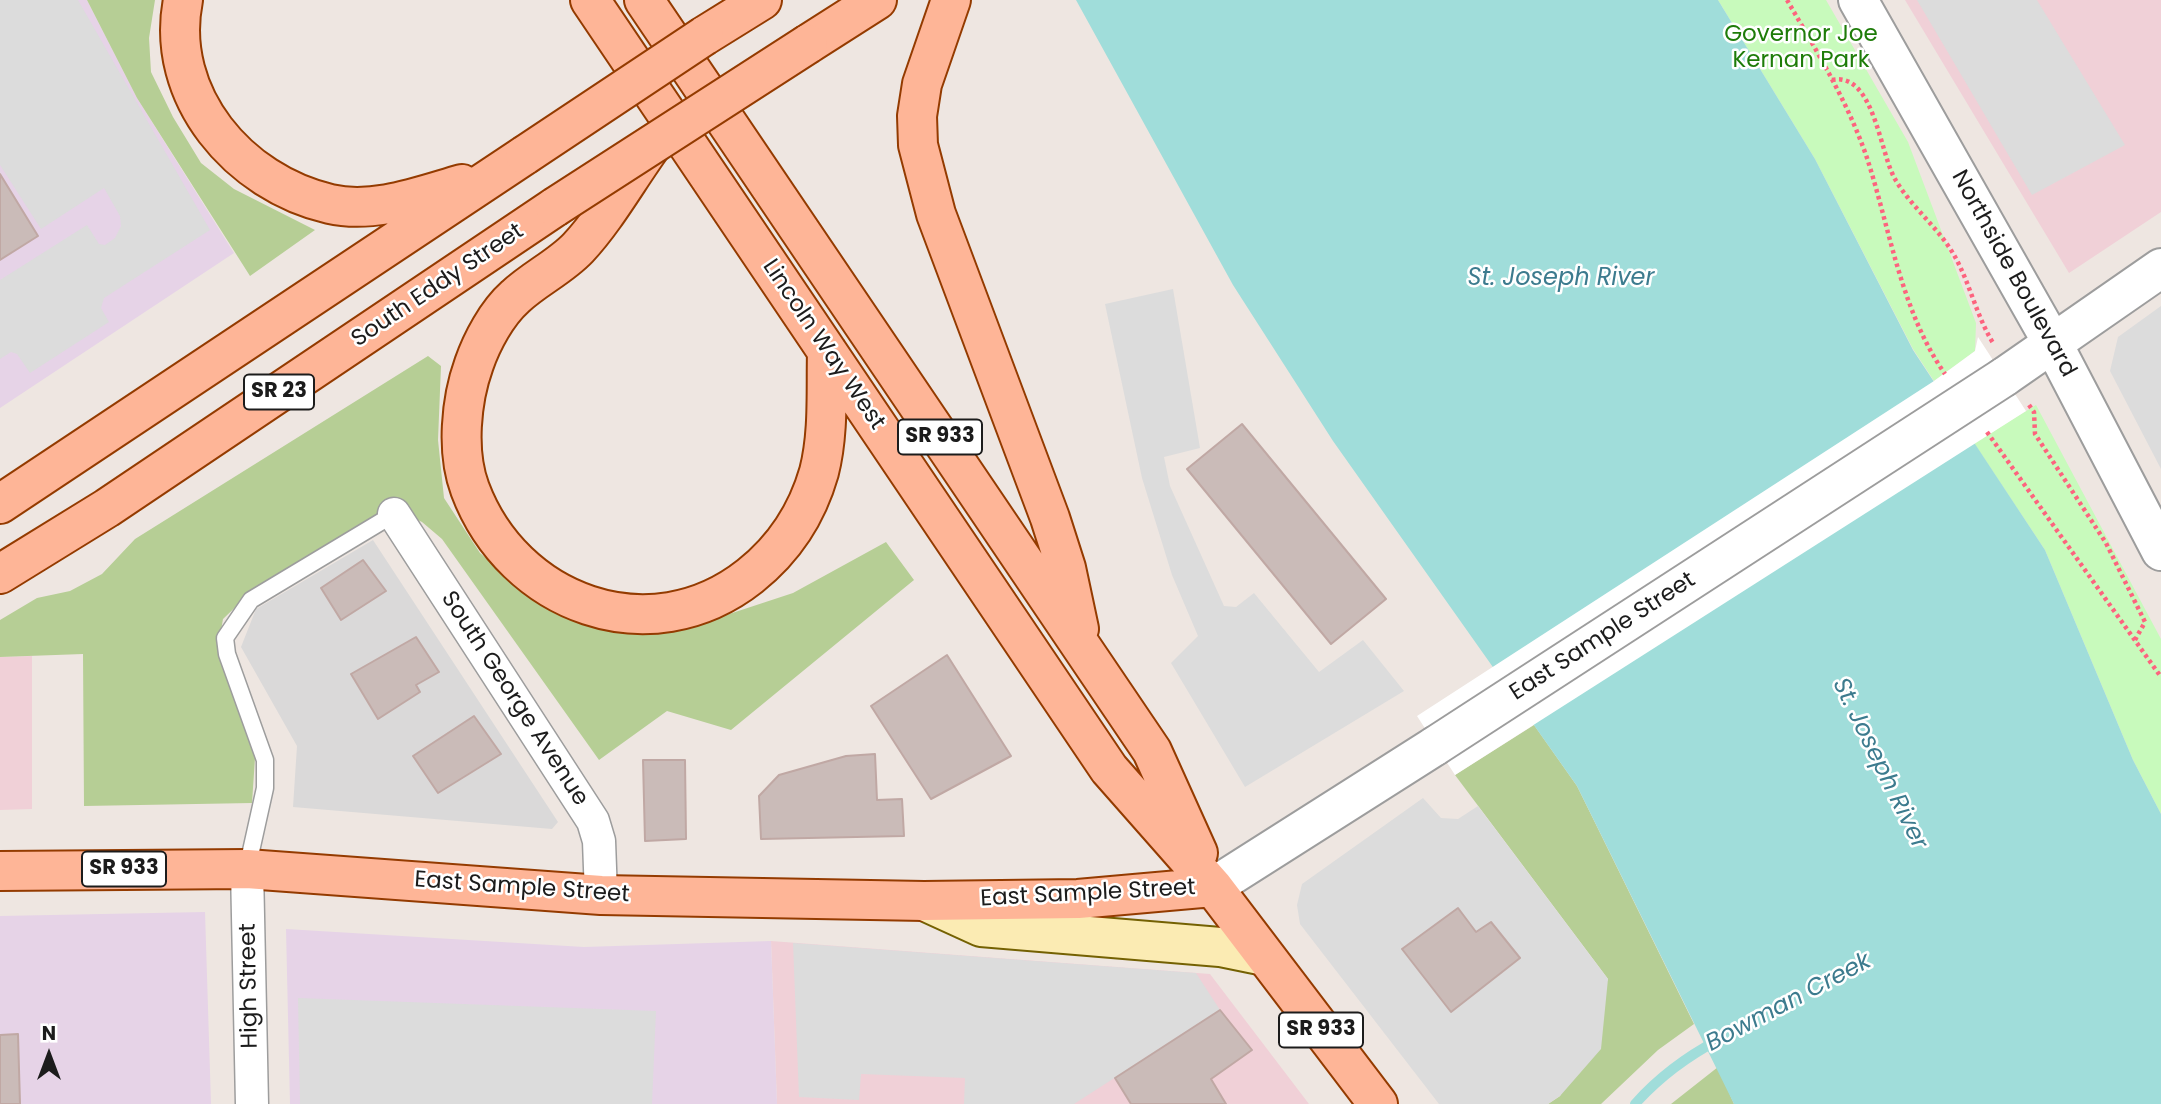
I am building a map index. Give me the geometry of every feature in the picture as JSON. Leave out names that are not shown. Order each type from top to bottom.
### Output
[{"type":"main road","points":[[183,0],[179,19],[181,55],[191,93],[217,134],[250,168],[281,186],[332,204],[389,204],[511,164]]},
{"type":"main road","name":"Lincoln Way West","points":[[590,0],[1109,769],[1213,887],[1378,1104]]},
{"type":"main road","name":"Lincoln Way West","points":[[644,0],[1152,751],[1213,887]]},
{"type":"main road","points":[[704,36],[726,0]]},
{"type":"main road","name":"SR 23","points":[[0,503],[762,0]]},
{"type":"main road","name":"South Eddy Street","points":[[0,574],[107,508],[555,207],[877,0]]},
{"type":"main road","points":[[950,1],[922,84],[917,116],[918,145],[936,214],[1054,531],[1066,568],[1083,648]]},
{"type":"main road","points":[[656,141],[577,248],[513,298],[485,338],[473,365],[462,432],[469,487],[483,518],[505,549],[536,580],[568,599],[636,615],[670,612],[710,601],[735,587],[764,564],[787,540],[801,517],[819,472],[826,432],[827,351]]},
{"type":"main road","name":"East Sample Street","points":[[0,871],[247,869],[601,895],[923,901],[1078,899],[1213,887]]},
{"type":"main road","points":[[923,901],[981,927],[1210,946],[1264,956]]},
{"type":"street","name":"Northside Boulevard","points":[[1858,0],[1932,125],[2053,344],[2161,551]]},
{"type":"street","name":"East Sample Street","points":[[1213,887],[1435,746],[2016,391],[2053,344],[2161,268]]},
{"type":"street","name":"South George Avenue","points":[[394,514],[593,821],[599,841],[601,895]]},
{"type":"street","name":"High Street","points":[[247,869],[252,1104]]},
{"type":"lane","points":[[247,869],[265,788],[265,760],[228,654],[225,638],[251,600],[394,514]]},
{"type":"path","points":[[1787,0],[1832,80],[1846,80],[1858,88],[1879,131],[1895,180],[1954,255],[1979,320]]},
{"type":"path","points":[[2016,391],[2034,412],[2035,434],[2106,543],[2145,622],[2135,640]]},
{"type":"shaded area","points":[[0,0],[87,0],[137,98],[234,253],[0,408]]},
{"type":"shaded area","points":[[0,0],[78,0],[210,230],[104,298],[101,308],[109,322],[30,373],[17,354],[11,352],[0,359],[0,280],[87,225],[99,244],[105,245],[115,238],[121,226],[120,216],[104,188],[41,229],[0,165]]},
{"type":"shaded area","points":[[1905,0],[2161,0],[2161,212],[2069,273]]},
{"type":"shaded area","points":[[1917,0],[2037,0],[2125,145],[2032,195]]},
{"type":"shaded area","points":[[1173,289],[1200,448],[1164,457],[1170,486],[1224,606],[1236,607],[1254,593],[1319,672],[1363,640],[1404,691],[1245,787],[1171,663],[1198,636],[1172,575],[1142,478],[1105,304]]},
{"type":"shaded area","points":[[2161,306],[2161,469],[2110,371],[2118,337]]},
{"type":"shaded area","points":[[373,540],[558,822],[552,829],[293,807],[297,746],[241,647],[256,609]]},
{"type":"shaded area","points":[[32,656],[32,809],[0,810],[0,657]]},
{"type":"shaded area","points":[[1423,798],[1441,818],[1458,819],[1478,806],[1608,979],[1601,1049],[1560,1096],[1548,1104],[1439,1104],[1300,924],[1297,905],[1302,884]],"holes":[[[1458,908],[1476,932],[1491,922],[1520,958],[1451,1012],[1402,949]]]},
{"type":"shaded area","points":[[205,912],[211,1104],[0,1104],[0,916]]},
{"type":"shaded area","points":[[286,929],[584,947],[771,941],[777,1104],[290,1104]]},
{"type":"shaded area","points":[[771,941],[1210,974],[1309,1104],[777,1104]]},
{"type":"shaded area","points":[[793,943],[1196,973],[1220,1010],[1074,1104],[964,1104],[965,1078],[861,1074],[859,1100],[799,1097]]},
{"type":"shaded area","points":[[298,998],[656,1011],[652,1104],[300,1104]]},
{"type":"green space","points":[[87,0],[155,0],[149,38],[151,72],[173,117],[201,163],[234,189],[315,230],[250,276],[137,98]]},
{"type":"green space","name":"Governor Joe Kernan Park","points":[[1718,0],[1826,0],[1908,142],[1976,323],[1975,351],[1934,381],[1913,349],[1815,159]]},
{"type":"green space","points":[[428,356],[441,366],[438,440],[444,498],[480,553],[508,577],[637,630],[714,619],[793,593],[886,542],[914,580],[731,730],[667,711],[599,760],[442,539],[422,522],[395,509],[250,593],[223,619],[218,648],[242,710],[255,758],[252,803],[84,806],[83,654],[0,657],[0,620],[37,598],[70,591],[102,574],[135,539]]},
{"type":"green space","points":[[2036,405],[2161,639],[2161,814],[2133,760],[2045,550],[1974,443]]},
{"type":"green space","points":[[1534,725],[1577,786],[1694,1024],[1658,1050],[1601,1104],[1548,1104],[1560,1096],[1608,979],[1455,775]]},
{"type":"green space","points":[[1718,1067],[1734,1104],[1671,1104]]},
{"type":"water","name":"St. Joseph River","points":[[1076,0],[1718,0],[1815,159],[1913,350],[2045,550],[2133,760],[2161,814],[2161,1104],[1734,1104],[1577,786],[1333,441],[1233,285]]},
{"type":"pier","points":[[1978,337],[2026,411],[1455,775],[1417,716],[1934,381],[1975,351]]},
{"type":"building","points":[[0,174],[38,236],[0,260]]},
{"type":"building","points":[[1242,424],[1386,599],[1331,644],[1187,469]]},
{"type":"building","points":[[363,560],[386,591],[341,620],[321,588]]},
{"type":"building","points":[[416,637],[439,672],[416,685],[420,692],[378,719],[351,674]]},
{"type":"building","points":[[947,655],[1011,756],[931,799],[871,706]]},
{"type":"building","points":[[474,716],[501,754],[438,793],[413,756]]},
{"type":"building","points":[[875,754],[877,800],[902,799],[904,836],[761,839],[759,796],[779,775],[846,756]]},
{"type":"building","points":[[643,760],[685,760],[686,839],[645,841]]},
{"type":"building","points":[[1458,908],[1476,932],[1491,922],[1520,958],[1451,1012],[1402,949]]},
{"type":"building","points":[[1220,1010],[1252,1050],[1211,1079],[1226,1104],[1131,1104],[1115,1078]]},
{"type":"building","points":[[18,1034],[20,1104],[0,1104],[0,1035]]},
{"type":"waterway","name":"Bowman Creek","points":[[1635,1104],[1674,1068],[1718,1040]]}]
